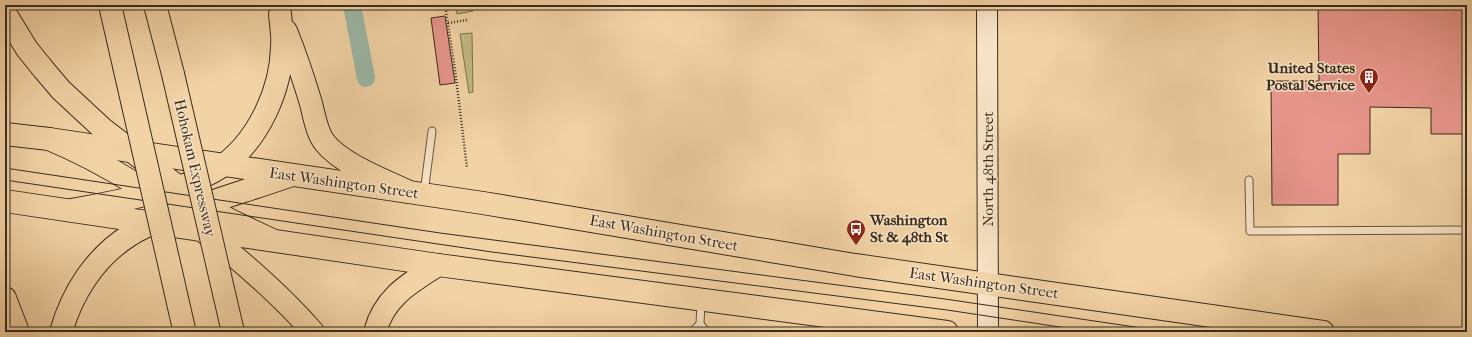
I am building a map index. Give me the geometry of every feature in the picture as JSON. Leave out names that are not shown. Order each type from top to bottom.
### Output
[{"type":"main road","points":[[110,5],[184,330]]},
{"type":"main road","name":"Hohokam Expressway","points":[[155,5],[173,74],[233,332]]},
{"type":"main road","points":[[163,5],[173,74]]},
{"type":"main road","points":[[71,210],[125,200],[189,183],[223,165],[235,155],[253,134],[276,87],[282,59],[279,9]]},
{"type":"main road","points":[[279,9],[297,57],[324,142],[332,150],[356,166],[416,193]]},
{"type":"main road","points":[[5,13],[28,50],[61,90],[103,129],[202,205],[272,240]]},
{"type":"main road","name":"East Washington Street","points":[[5,134],[49,139],[542,212],[856,265],[988,285],[1323,332]]},
{"type":"main road","points":[[49,139],[83,154],[152,193],[202,230],[274,291],[313,332]]},
{"type":"main road","points":[[61,332],[72,302],[87,276],[108,253],[130,235],[179,213],[292,175]]},
{"type":"main road","points":[[5,201],[438,265],[947,332]]},
{"type":"main road","points":[[375,332],[378,320],[395,296],[407,285],[438,265]]},
{"type":"main road","points":[[5,298],[18,332]]},
{"type":"street","name":"North 48th Street","points":[[987,5],[988,332]]},
{"type":"lane","points":[[416,193],[432,132]]},
{"type":"lane","points":[[1249,180],[1250,231],[1467,230]]},
{"type":"lane","points":[[692,332],[700,324],[702,300]]},
{"type":"lane","points":[[700,324],[707,332]]},
{"type":"path","points":[[445,5],[467,168]]},
{"type":"path","points":[[448,22],[467,20]]},
{"type":"shaded area","points":[[455,5],[473,5],[473,11],[457,14]]},
{"type":"shaded area","points":[[472,33],[473,92],[469,93],[460,34]]},
{"type":"building","name":"United States Postal Service","points":[[1318,5],[1467,5],[1467,134],[1431,134],[1431,108],[1370,107],[1370,154],[1338,154],[1338,205],[1272,205],[1271,81],[1319,81]]},
{"type":"building","points":[[445,16],[455,83],[440,85],[431,18]]},
{"type":"waterway","points":[[352,5],[366,78]]},
{"type":"tram line","points":[[5,168],[440,233],[945,299],[1169,332]]},
{"type":"tram line","points":[[5,180],[492,252],[947,310],[1093,332]]},
{"type":"place","name":"United States Postal Service","points":[[1369,94]]},
{"type":"place","name":"Washington St & 48th St","points":[[856,246]]}]
